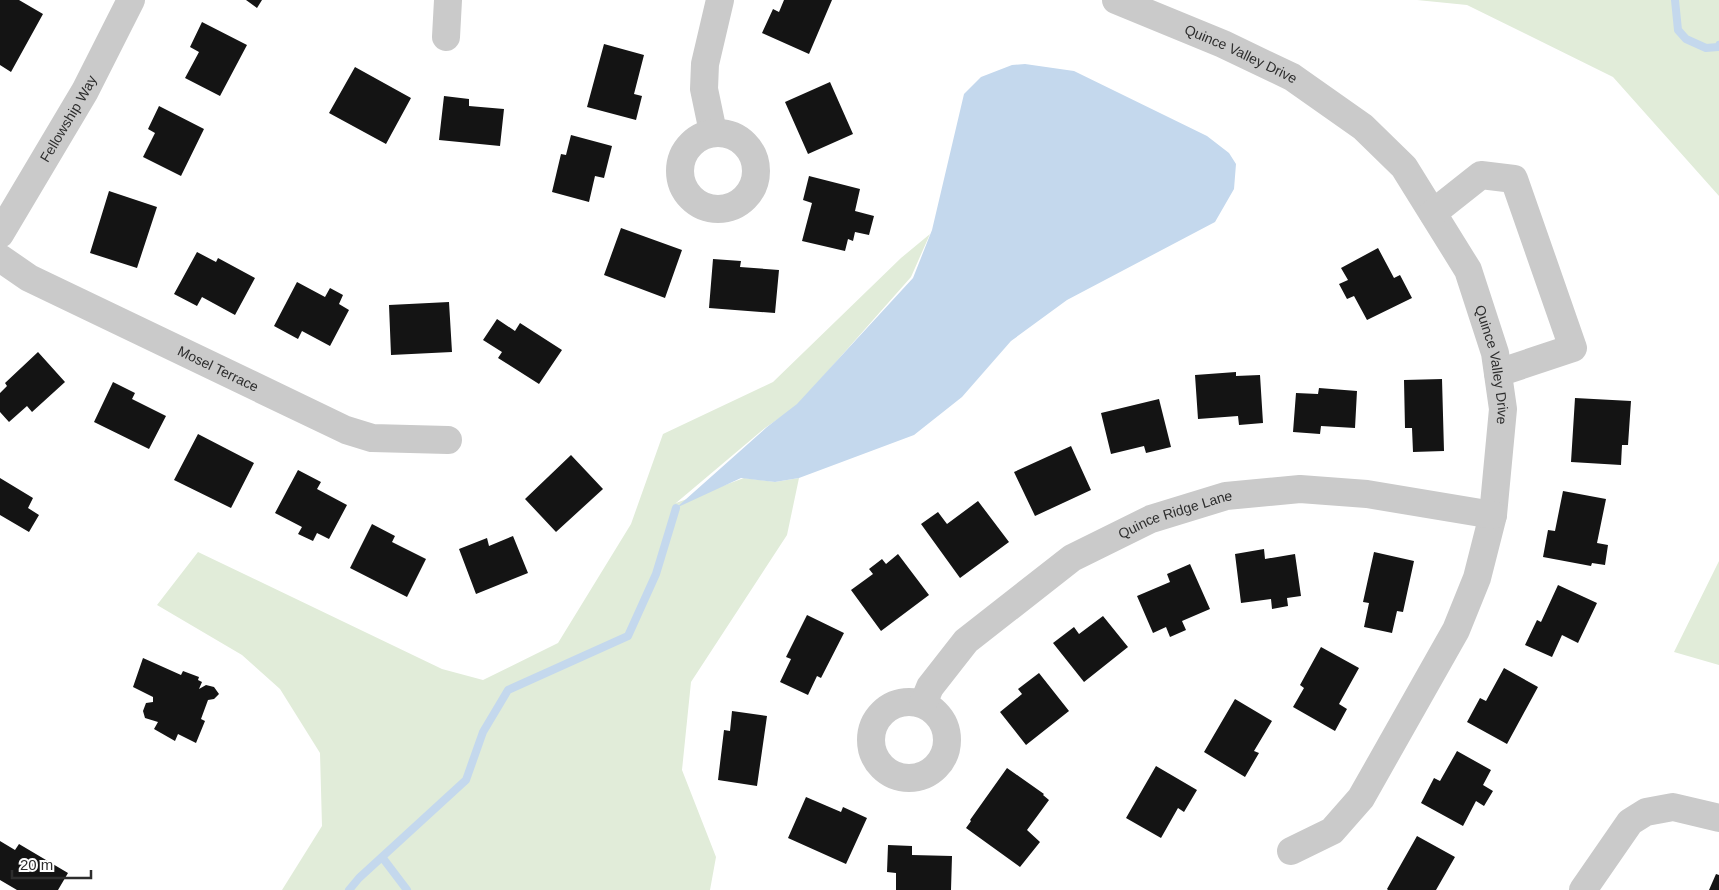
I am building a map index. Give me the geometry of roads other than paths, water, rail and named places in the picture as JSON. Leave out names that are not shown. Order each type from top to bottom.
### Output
[{"type":"street","name":"Fellowship Way","points":[[0,234],[85,91],[131,0]]},
{"type":"street","points":[[446,37],[448,0]]},
{"type":"street","points":[[713,132],[704,88],[705,64],[720,0]]},
{"type":"street","name":"Quince Valley Drive","points":[[1116,0],[1223,44],[1292,77],[1363,127],[1404,168],[1468,270],[1495,353],[1503,409],[1493,516],[1477,578],[1456,630],[1361,798],[1332,831],[1291,851]]},
{"type":"street","points":[[1433,213],[1481,175],[1514,179],[1574,348],[1498,373]]},
{"type":"street","name":"Mosel Terrace","points":[[0,258],[29,278],[346,430],[372,438],[448,440]]},
{"type":"street","name":"Quince Ridge Lane","points":[[923,704],[930,687],[966,641],[1072,558],[1151,519],[1226,496],[1300,489],[1367,494],[1493,516]]},
{"type":"street","points":[[1582,890],[1630,822],[1646,812],[1673,807],[1719,818]]},
{"type":"water","points":[[1025,64],[1074,71],[1207,136],[1229,153],[1236,164],[1234,189],[1215,222],[1067,300],[1011,341],[962,397],[914,435],[799,478],[775,482],[741,478],[676,508],[767,427],[797,404],[913,278],[932,230],[964,94],[981,77],[1012,65]]},
{"type":"waterway","points":[[1675,0],[1678,30],[1686,39],[1706,48],[1718,47],[1719,45]]},
{"type":"waterway","points":[[349,890],[359,878],[466,780],[483,732],[508,690],[628,636],[656,574],[676,508]]},
{"type":"waterway","points":[[382,857],[407,890]]}]
